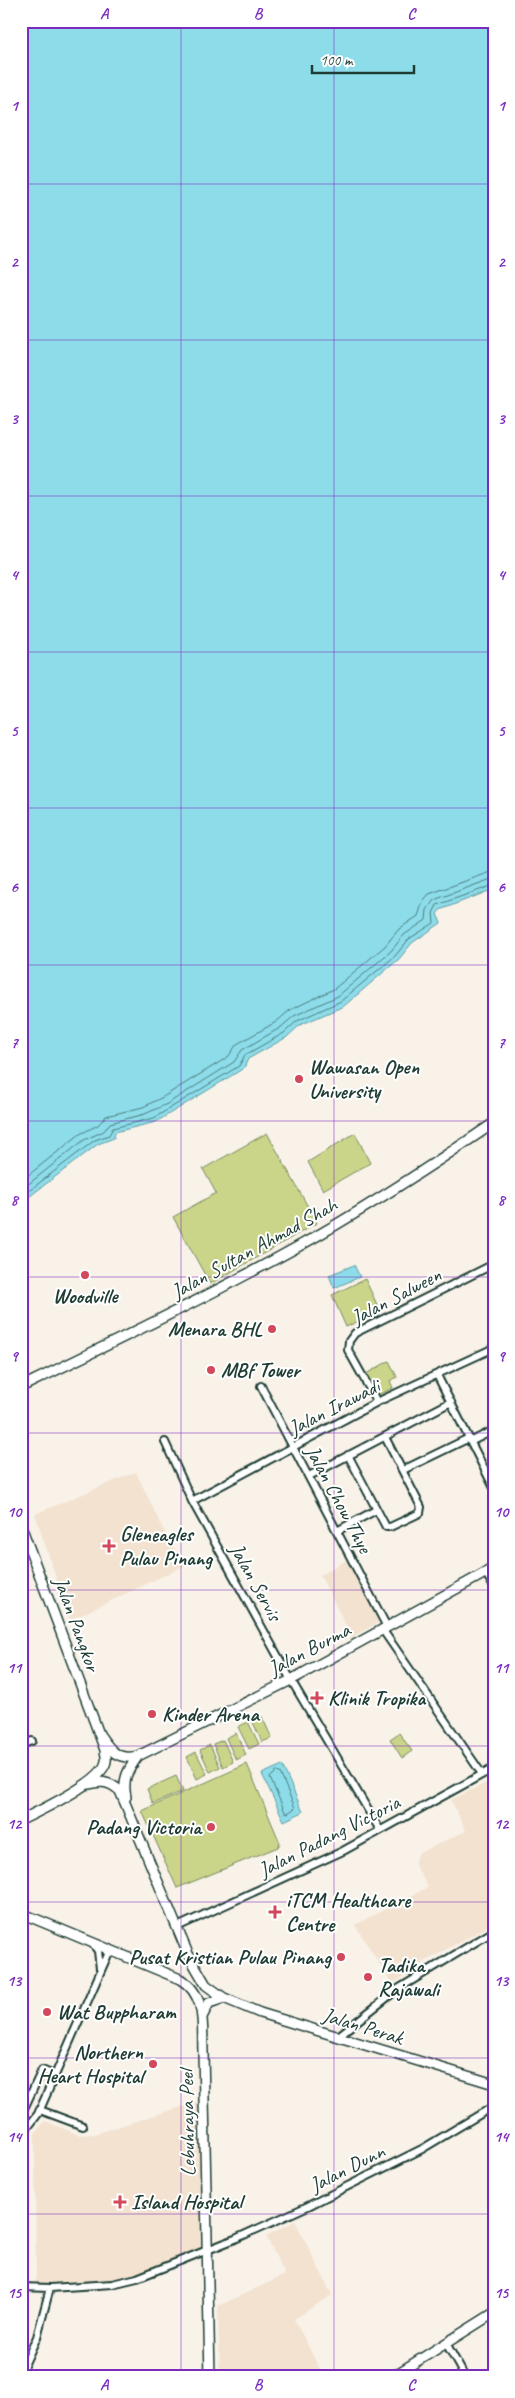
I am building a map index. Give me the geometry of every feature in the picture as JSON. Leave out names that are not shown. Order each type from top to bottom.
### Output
[{"type":"main road","name":"Jalan Sultan Ahmad Shah","points":[[21,1387],[151,1324],[292,1250],[347,1218],[494,1123]]},
{"type":"main road","name":"Jalan Pangkor","points":[[21,1526],[99,1734],[106,1761],[100,1773],[85,1784]]},
{"type":"main road","name":"Jalan Burma","points":[[138,1756],[291,1680],[489,1570]]},
{"type":"main road","name":"Jalan Pangkor","points":[[99,1734],[114,1754],[125,1758],[138,1756]]},
{"type":"main road","points":[[128,1807],[123,1782],[138,1756]]},
{"type":"main road","points":[[21,1820],[85,1784],[100,1781],[113,1785],[120,1791],[188,1954],[204,1983],[224,1998]]},
{"type":"main road","points":[[21,1913],[180,1979],[188,1978],[192,1974],[188,1954]]},
{"type":"main road","name":"Lebuhraya Peel","points":[[180,1979],[196,1991],[202,2018],[209,2250],[210,2377]]},
{"type":"main road","points":[[202,2018],[209,2003],[224,1998]]},
{"type":"main road","name":"Jalan Perak","points":[[224,1998],[277,2018],[494,2084]]},
{"type":"main road","points":[[392,2377],[494,2312]]},
{"type":"street","name":"Jalan Salween","points":[[377,1402],[348,1350],[348,1341],[355,1333],[494,1264]]},
{"type":"street","name":"Jalan Irawadi","points":[[192,1501],[377,1402],[494,1348]]},
{"type":"street","points":[[437,1375],[494,1488]]},
{"type":"street","name":"Jalan Chow Thye","points":[[261,1386],[309,1476],[385,1628],[482,1774]]},
{"type":"street","points":[[309,1476],[451,1402]]},
{"type":"street","points":[[403,1470],[494,1430]]},
{"type":"street","points":[[348,1456],[386,1527],[390,1527],[420,1513],[422,1510],[385,1437]]},
{"type":"street","name":"Jalan Servis","points":[[165,1442],[192,1501],[291,1680],[380,1830]]},
{"type":"street","points":[[337,1531],[376,1510]]},
{"type":"street","points":[[489,1570],[494,1587]]},
{"type":"street","points":[[21,1745],[32,1741]]},
{"type":"street","name":"Jalan Padang Victoria","points":[[177,1927],[343,1851],[494,1768]]},
{"type":"street","points":[[337,2037],[398,1989],[494,1931]]},
{"type":"street","points":[[93,1942],[98,1951],[100,1971]]},
{"type":"street","points":[[21,2136],[39,2112],[110,1950]]},
{"type":"street","points":[[21,2115],[42,2070],[54,2075]]},
{"type":"street","name":"Jalan Dunn","points":[[21,2287],[50,2288],[112,2284],[137,2278],[209,2250],[308,2206],[422,2149],[494,2106]]},
{"type":"street","points":[[25,2108],[83,2126]]},
{"type":"street","points":[[21,2372],[37,2337],[50,2288]]},
{"type":"street","points":[[446,2343],[465,2377]]},
{"type":"shaded area","name":"Gleneagles Pulau Pinang","points":[[136,1472],[162,1527],[184,1566],[70,1620],[35,1514]]},
{"type":"shaded area","points":[[347,1560],[379,1622],[352,1637],[320,1575]]},
{"type":"shaded area","points":[[494,1779],[494,1923],[429,1959],[392,1984],[355,1925],[428,1887],[414,1863],[419,1853],[466,1831],[451,1800]]},
{"type":"shaded area","name":"Island Hospital","points":[[200,2101],[206,2248],[120,2281],[36,2285],[35,2133],[45,2121],[79,2135],[95,2134]]},
{"type":"shaded area","name":"Island Hospital","points":[[295,2221],[332,2295],[294,2319],[324,2377],[220,2377],[218,2306],[285,2275],[266,2236]]},
{"type":"green space","points":[[267,1133],[317,1223],[210,1284],[173,1217],[216,1193],[203,1169]]},
{"type":"green space","points":[[355,1133],[370,1163],[323,1190],[308,1162]]},
{"type":"green space","points":[[365,1279],[380,1311],[346,1327],[332,1295]]},
{"type":"green space","points":[[389,1361],[397,1377],[390,1381],[393,1388],[378,1395],[366,1374]]},
{"type":"green space","points":[[261,1715],[272,1738],[262,1742],[252,1720]]},
{"type":"green space","points":[[248,1722],[259,1744],[249,1749],[238,1727]]},
{"type":"green space","points":[[236,1733],[246,1755],[236,1760],[226,1738]]},
{"type":"green space","points":[[399,1733],[412,1751],[402,1758],[390,1739]]},
{"type":"green space","points":[[223,1740],[233,1762],[223,1767],[213,1744]]},
{"type":"green space","points":[[210,1745],[220,1767],[210,1772],[200,1750]]},
{"type":"green space","points":[[196,1752],[207,1774],[197,1779],[187,1757]]},
{"type":"green space","name":"Padang Victoria","points":[[247,1764],[280,1843],[278,1847],[177,1888],[142,1811]]},
{"type":"green space","points":[[176,1776],[183,1791],[153,1804],[147,1789]]},
{"type":"water","points":[[21,21],[494,21],[494,889],[440,910],[437,914],[441,923],[412,943],[399,959],[344,1006],[300,1025],[287,1037],[248,1059],[244,1068],[156,1122],[115,1132],[114,1138],[98,1144],[21,1203]]},
{"type":"water","points":[[354,1265],[360,1277],[334,1288],[329,1275]]},
{"type":"water","points":[[282,1765],[303,1812],[284,1821],[262,1774]]},
{"type":"place","name":"Wawasan Open University","points":[[299,1079]]},
{"type":"place","name":"Woodville","points":[[85,1275]]},
{"type":"place","name":"Menara BHL","points":[[272,1329]]},
{"type":"place","name":"MBf Tower","points":[[211,1370]]},
{"type":"place","name":"Gleneagles Pulau Pinang","points":[[109,1546]]},
{"type":"place","name":"Klinik Tropika","points":[[317,1698]]},
{"type":"place","name":"Kinder Arena","points":[[152,1714]]},
{"type":"place","name":"Padang Victoria","points":[[211,1827]]},
{"type":"place","name":"iTCM Healthcare Centre","points":[[275,1912]]},
{"type":"place","name":"Pusat Kristian Pulau Pinang","points":[[341,1957]]},
{"type":"place","name":"Tadika Rajawali","points":[[368,1977]]},
{"type":"place","name":"Wat Buppharam","points":[[47,2012]]},
{"type":"place","name":"Northern Heart Hospital","points":[[153,2064]]},
{"type":"place","name":"Island Hospital","points":[[120,2202]]}]
